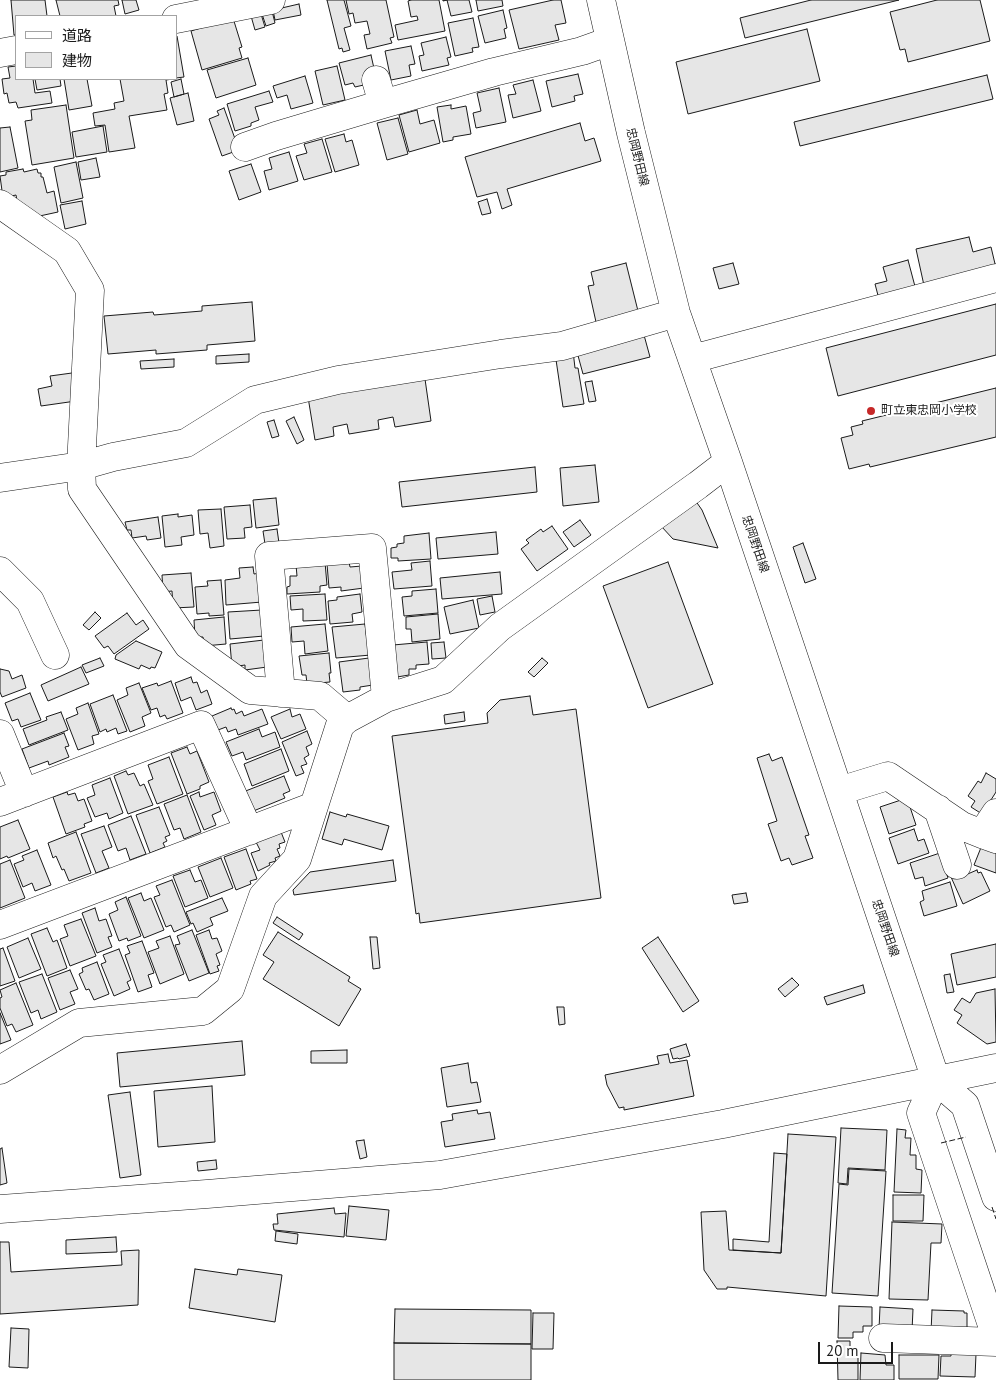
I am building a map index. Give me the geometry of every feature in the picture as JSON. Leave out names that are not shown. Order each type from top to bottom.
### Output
[{"type":"street","points":[[178,19],[270,0]]},
{"type":"street","name":"忠岡野田線","points":[[601,0],[676,313],[936,1080]]},
{"type":"street","points":[[245,147],[272,126],[379,92],[491,62],[582,51],[610,41]]},
{"type":"street","points":[[0,53],[15,50]]},
{"type":"street","points":[[0,204],[67,252],[90,290],[81,466],[82,489],[188,645],[250,690],[320,696],[348,719]]},
{"type":"street","points":[[692,359],[996,278]]},
{"type":"street","points":[[0,478],[81,466],[186,443],[255,400],[338,380],[562,346],[676,313]]},
{"type":"street","points":[[0,1070],[79,1023],[203,1011],[230,989],[263,896],[297,860],[340,725],[386,698],[443,680],[500,626],[728,462]]},
{"type":"street","points":[[281,693],[269,556],[372,548],[386,698]]},
{"type":"street","points":[[0,571],[30,601],[55,655]]},
{"type":"street","points":[[0,734],[12,797],[201,725],[249,831]]},
{"type":"street","points":[[839,791],[888,776],[962,826],[991,829]]},
{"type":"street","points":[[0,925],[314,806]]},
{"type":"street","points":[[938,809],[957,865]]},
{"type":"street","points":[[0,1209],[440,1175],[723,1124],[996,1068]]},
{"type":"street","points":[[936,1080],[965,1104],[996,1197]]},
{"type":"street","points":[[936,1080],[921,1113],[996,1337]]},
{"type":"street","points":[[882,1338],[996,1342]]},
{"type":"building","points":[[11,0],[45,0],[47,15],[15,15],[14,35]]},
{"type":"building","points":[[56,0],[118,0],[119,5],[114,6],[116,15],[60,15]]},
{"type":"building","points":[[122,0],[136,0],[139,10],[125,14]]},
{"type":"building","points":[[327,0],[344,0],[351,26],[344,28],[350,50],[343,52],[342,48],[339,49]]},
{"type":"building","points":[[346,0],[386,0],[394,37],[390,38],[392,43],[367,49],[364,35],[370,34],[367,21],[355,23],[353,13],[349,14]]},
{"type":"building","points":[[439,0],[445,31],[398,40],[395,25],[418,20],[417,16],[411,17],[408,1]]},
{"type":"building","points":[[447,0],[469,0],[472,12],[451,16]]},
{"type":"building","points":[[476,0],[502,0],[503,6],[478,11]]},
{"type":"building","points":[[553,0],[561,0],[566,23],[555,25],[559,40],[519,49],[509,10]]},
{"type":"building","points":[[811,0],[899,0],[745,38],[740,18]]},
{"type":"building","points":[[937,0],[980,0],[990,41],[908,62],[905,49],[900,50],[890,12]]},
{"type":"building","points":[[299,4],[301,15],[275,20],[273,10]]},
{"type":"building","points":[[503,10],[507,28],[504,29],[506,38],[485,43],[478,16]]},
{"type":"building","points":[[272,11],[275,23],[266,26],[262,14]]},
{"type":"building","points":[[261,14],[265,27],[255,30],[251,16]]},
{"type":"building","points":[[233,18],[242,47],[239,48],[242,58],[202,70],[191,31]]},
{"type":"building","points":[[473,18],[479,47],[472,48],[473,52],[455,56],[448,23]]},
{"type":"building","points":[[807,29],[820,81],[688,114],[676,62]]},
{"type":"building","points":[[446,37],[451,57],[447,58],[449,65],[422,71],[419,56],[424,55],[421,43]]},
{"type":"building","points":[[178,42],[184,77],[178,78]]},
{"type":"building","points":[[411,46],[415,64],[409,65],[411,76],[391,80],[385,51]]},
{"type":"building","points":[[371,55],[375,73],[368,84],[355,87],[353,83],[345,85],[339,63]]},
{"type":"building","points":[[248,58],[256,85],[216,98],[207,70]]},
{"type":"building","points":[[15,66],[15,80],[33,80],[35,93],[50,91],[52,103],[18,108],[16,102],[9,103],[7,93],[4,94],[2,79],[10,78],[8,67]]},
{"type":"building","points":[[337,66],[345,100],[323,105],[315,71]]},
{"type":"building","points":[[578,74],[583,94],[574,96],[575,101],[552,107],[546,81]]},
{"type":"building","points":[[987,75],[993,99],[800,146],[794,122]]},
{"type":"building","points":[[305,76],[313,103],[291,109],[287,95],[277,98],[273,86]]},
{"type":"building","points":[[181,79],[184,94],[174,97],[171,82]]},
{"type":"building","points":[[35,80],[60,80],[61,86],[37,90]]},
{"type":"building","points":[[64,80],[87,80],[92,106],[69,110]]},
{"type":"building","points":[[120,80],[166,80],[168,93],[164,94],[167,110],[129,116],[135,148],[109,152],[105,125],[95,126],[93,113],[115,109],[114,103],[124,101]]},
{"type":"building","points":[[533,80],[541,111],[513,118],[508,95],[516,94],[513,85]]},
{"type":"building","points":[[499,88],[506,122],[476,128],[473,113],[481,111],[477,93]]},
{"type":"building","points":[[269,91],[273,102],[255,107],[259,120],[251,123],[251,126],[235,131],[227,104]]},
{"type":"building","points":[[188,93],[194,121],[177,125],[170,98]]},
{"type":"building","points":[[66,105],[74,158],[32,165],[25,121],[32,120],[31,110]]},
{"type":"building","points":[[451,105],[451,109],[466,106],[471,134],[453,137],[453,140],[443,142],[437,107]]},
{"type":"building","points":[[224,108],[239,150],[222,156],[209,119],[219,115],[217,111]]},
{"type":"building","points":[[417,110],[420,124],[434,120],[440,143],[409,152],[399,115]]},
{"type":"building","points":[[398,118],[408,154],[387,160],[377,123]]},
{"type":"building","points":[[580,123],[585,141],[594,138],[601,161],[507,189],[512,205],[502,209],[497,192],[477,197],[465,157]]},
{"type":"building","points":[[103,126],[107,152],[76,157],[72,132]]},
{"type":"building","points":[[10,127],[18,168],[0,172],[0,128]]},
{"type":"building","points":[[344,134],[346,142],[352,140],[359,165],[335,172],[325,139]]},
{"type":"building","points":[[322,139],[332,172],[304,180],[296,156],[307,153],[304,144]]},
{"type":"building","points":[[289,152],[298,181],[269,190],[264,171],[272,169],[269,158]]},
{"type":"building","points":[[96,158],[100,177],[81,180],[78,162]]},
{"type":"building","points":[[76,162],[83,198],[61,203],[54,167]]},
{"type":"building","points":[[251,164],[261,192],[239,200],[229,171]]},
{"type":"building","points":[[23,169],[24,172],[37,169],[38,173],[41,173],[47,193],[54,191],[58,212],[35,217],[19,212],[16,195],[3,198],[0,176],[6,175],[6,172]]},
{"type":"building","points":[[487,199],[491,213],[482,215],[478,202]]},
{"type":"building","points":[[82,201],[86,224],[65,229],[60,205]]},
{"type":"building","points":[[969,237],[973,252],[991,247],[996,268],[925,290],[916,249]]},
{"type":"building","points":[[908,260],[917,294],[880,303],[875,284],[887,281],[883,267]]},
{"type":"building","points":[[626,263],[638,311],[596,322],[588,286],[594,285],[591,272]]},
{"type":"building","points":[[733,263],[739,284],[719,289],[713,268]]},
{"type":"building","points":[[252,302],[255,341],[207,345],[207,350],[156,354],[156,350],[108,354],[104,316],[153,312],[154,315],[202,311],[202,306]]},
{"type":"building","points":[[996,304],[996,355],[838,396],[826,348]]},
{"type":"building","points":[[644,335],[650,357],[583,374],[577,352]]},
{"type":"building","points":[[573,351],[584,404],[563,407],[555,353]]},
{"type":"building","points":[[249,354],[249,362],[216,364],[216,356]]},
{"type":"building","points":[[174,359],[174,367],[141,369],[140,361]]},
{"type":"building","points":[[72,373],[76,401],[41,406],[38,389],[52,386],[50,376]]},
{"type":"building","points":[[425,379],[431,421],[395,427],[393,417],[378,420],[379,429],[349,434],[347,424],[333,427],[334,436],[315,440],[308,397]]},
{"type":"building","points":[[592,381],[596,401],[589,402],[585,382]]},
{"type":"building","points":[[996,388],[996,437],[870,467],[869,464],[849,469],[841,438],[853,435],[851,427],[863,424],[862,421]]},
{"type":"building","points":[[294,417],[304,440],[297,444],[286,421]]},
{"type":"building","points":[[274,420],[279,436],[272,438],[267,422]]},
{"type":"building","points":[[595,465],[599,502],[563,506],[560,468]]},
{"type":"building","points":[[535,467],[537,492],[402,507],[399,482]]},
{"type":"building","points":[[276,498],[279,525],[256,528],[253,500]]},
{"type":"building","points":[[695,500],[702,510],[718,548],[673,539],[661,526]]},
{"type":"building","points":[[250,505],[252,527],[244,528],[245,538],[227,539],[224,507]]},
{"type":"building","points":[[221,509],[224,546],[210,548],[208,533],[200,534],[198,510]]},
{"type":"building","points":[[178,514],[178,517],[192,515],[194,535],[181,537],[182,545],[165,547],[162,516]]},
{"type":"building","points":[[158,517],[161,538],[147,540],[146,536],[132,538],[131,530],[127,530],[125,522]]},
{"type":"building","points":[[580,520],[591,535],[574,547],[563,532]]},
{"type":"building","points":[[552,526],[568,549],[537,571],[521,549],[529,543],[526,540],[541,529],[543,532]]},
{"type":"building","points":[[277,529],[279,543],[265,544],[263,531]]},
{"type":"building","points":[[496,532],[498,554],[438,559],[436,538]]},
{"type":"building","points":[[429,533],[431,559],[398,561],[398,558],[391,558],[391,548],[397,547],[397,544],[404,543],[404,536]]},
{"type":"building","points":[[803,543],[816,579],[805,583],[793,547]]},
{"type":"building","points":[[430,561],[432,586],[394,589],[392,572],[412,570],[411,563]]},
{"type":"building","points":[[325,562],[327,585],[320,586],[320,592],[287,594],[287,587],[290,586],[290,576],[297,576],[296,565]]},
{"type":"building","points":[[349,562],[350,567],[362,566],[364,588],[341,591],[341,587],[329,588],[327,564]]},
{"type":"building","points":[[668,562],[713,684],[648,708],[603,586]]},
{"type":"building","points":[[253,567],[254,574],[260,573],[262,602],[226,605],[225,580],[240,578],[239,568]]},
{"type":"building","points":[[500,572],[502,594],[442,599],[440,578]]},
{"type":"building","points":[[191,573],[194,607],[173,608],[172,591],[163,592],[162,575]]},
{"type":"building","points":[[221,580],[224,615],[209,616],[209,613],[197,614],[195,587],[208,586],[207,581]]},
{"type":"building","points":[[436,589],[438,613],[404,616],[402,597],[412,596],[412,591]]},
{"type":"building","points":[[325,594],[327,620],[303,621],[303,609],[291,610],[290,596]]},
{"type":"building","points":[[360,594],[362,612],[352,614],[353,622],[330,624],[328,601],[337,600],[337,597]]},
{"type":"building","points":[[492,596],[495,612],[480,615],[477,599]]},
{"type":"building","points":[[473,600],[479,628],[450,634],[444,607]]},
{"type":"building","points":[[262,610],[264,636],[230,639],[228,612]]},
{"type":"building","points":[[95,612],[101,618],[89,630],[83,625]]},
{"type":"building","points":[[127,613],[136,625],[143,620],[149,629],[114,654],[108,646],[104,648],[95,636]]},
{"type":"building","points":[[438,614],[440,639],[412,642],[411,629],[406,629],[406,617]]},
{"type":"building","points":[[224,617],[226,644],[204,646],[203,637],[195,637],[194,620]]},
{"type":"building","points":[[325,624],[328,651],[305,654],[304,641],[292,642],[291,627]]},
{"type":"building","points":[[365,624],[371,655],[336,658],[332,627]]},
{"type":"building","points":[[264,640],[267,667],[245,670],[245,665],[232,667],[230,644]]},
{"type":"building","points":[[136,641],[162,652],[155,668],[151,667],[150,669],[141,665],[139,669],[115,659],[116,655]]},
{"type":"building","points":[[427,642],[429,664],[416,665],[416,669],[409,669],[409,675],[397,677],[393,645]]},
{"type":"building","points":[[444,642],[446,658],[432,659],[431,643]]},
{"type":"building","points":[[329,653],[330,682],[307,684],[306,675],[302,675],[299,656]]},
{"type":"building","points":[[100,658],[104,666],[86,673],[82,665]]},
{"type":"building","points":[[369,658],[373,685],[360,687],[360,690],[343,692],[339,662]]},
{"type":"building","points":[[542,658],[548,663],[534,677],[528,672]]},
{"type":"building","points":[[81,667],[89,684],[48,701],[41,685]]},
{"type":"building","points":[[0,669],[9,671],[12,679],[22,675],[26,688],[2,697],[0,692]]},
{"type":"building","points":[[191,677],[193,683],[197,682],[201,693],[207,690],[212,704],[196,710],[191,697],[181,701],[175,683]]},
{"type":"building","points":[[171,681],[183,713],[167,719],[165,715],[160,717],[157,708],[151,710],[142,688],[157,683],[158,686]]},
{"type":"building","points":[[139,683],[151,713],[142,717],[145,726],[130,732],[117,700],[128,695],[126,688]]},
{"type":"building","points":[[30,693],[41,720],[21,727],[18,719],[12,721],[5,703]]},
{"type":"building","points":[[113,695],[127,731],[118,734],[116,728],[107,732],[106,729],[100,732],[90,704]]},
{"type":"building","points":[[530,696],[533,715],[576,709],[601,898],[420,923],[419,913],[416,914],[392,736],[488,723],[487,713],[500,700]]},
{"type":"building","points":[[88,703],[99,734],[92,736],[94,744],[78,750],[66,719],[78,714],[76,708]]},
{"type":"building","points":[[231,708],[232,710],[234,709],[236,714],[242,711],[244,716],[262,709],[268,724],[238,735],[236,729],[228,732],[226,727],[218,730],[212,716]]},
{"type":"building","points":[[290,709],[292,717],[300,714],[306,729],[281,739],[271,717]]},
{"type":"building","points":[[61,712],[68,730],[29,745],[23,729],[47,720],[46,717]]},
{"type":"building","points":[[464,712],[465,721],[445,724],[444,715]]},
{"type":"building","points":[[259,729],[262,737],[275,732],[280,747],[246,760],[243,752],[232,756],[226,742]]},
{"type":"building","points":[[307,731],[312,744],[306,747],[309,755],[304,758],[307,764],[301,766],[304,773],[296,776],[282,742]]},
{"type":"building","points":[[64,733],[69,746],[65,747],[69,757],[49,765],[48,761],[29,768],[22,749]]},
{"type":"building","points":[[187,747],[190,754],[197,751],[209,782],[200,786],[200,789],[187,794],[171,753]]},
{"type":"building","points":[[281,749],[289,771],[252,786],[244,764]]},
{"type":"building","points":[[769,754],[772,761],[782,757],[809,835],[805,836],[813,858],[792,865],[789,858],[781,861],[768,824],[777,821],[757,758]]},
{"type":"building","points":[[169,757],[183,794],[157,804],[148,781],[153,779],[148,765]]},
{"type":"building","points":[[126,771],[128,775],[134,773],[140,786],[144,784],[153,805],[128,814],[114,776]]},
{"type":"building","points":[[986,773],[996,779],[996,792],[982,814],[971,807],[975,801],[968,796],[978,781],[981,783]]},
{"type":"building","points":[[284,776],[290,791],[283,794],[285,798],[251,812],[243,792]]},
{"type":"building","points":[[110,778],[123,813],[109,819],[107,813],[95,817],[87,798],[95,795],[92,785]]},
{"type":"building","points":[[67,792],[68,795],[75,793],[78,801],[84,799],[92,821],[84,824],[85,827],[66,834],[53,797]]},
{"type":"building","points":[[199,792],[200,797],[214,792],[221,811],[212,815],[216,825],[204,830],[190,796]]},
{"type":"building","points":[[187,795],[201,832],[184,839],[180,828],[174,830],[164,804]]},
{"type":"building","points":[[907,798],[916,825],[889,834],[880,807]]},
{"type":"building","points":[[159,807],[170,835],[165,837],[167,841],[163,843],[165,847],[150,853],[136,815]]},
{"type":"building","points":[[330,812],[346,817],[347,814],[389,826],[382,850],[344,839],[342,845],[322,839]]},
{"type":"building","points":[[131,816],[146,854],[130,860],[126,848],[118,851],[108,825]]},
{"type":"building","points":[[18,820],[30,849],[8,858],[7,856],[0,859],[0,827]]},
{"type":"building","points":[[104,826],[112,847],[102,851],[109,868],[96,873],[81,834]]},
{"type":"building","points":[[914,829],[918,841],[924,839],[929,853],[898,864],[889,838]]},
{"type":"building","points":[[76,832],[91,873],[69,881],[56,856],[53,858],[48,843]]},
{"type":"building","points":[[281,832],[285,842],[279,844],[280,848],[277,849],[280,856],[275,858],[276,861],[269,863],[270,865],[258,871],[251,853],[260,850],[256,842]]},
{"type":"building","points":[[982,845],[996,850],[996,873],[974,865]]},
{"type":"building","points":[[246,849],[257,879],[250,881],[251,884],[236,890],[224,857]]},
{"type":"building","points":[[37,850],[51,885],[35,891],[32,883],[23,887],[14,864],[24,860],[22,856]]},
{"type":"building","points":[[940,853],[948,878],[925,886],[923,877],[915,879],[910,863]]},
{"type":"building","points":[[221,858],[233,888],[210,897],[198,867]]},
{"type":"building","points":[[10,860],[25,898],[0,908],[0,864]]},
{"type":"building","points":[[393,860],[396,881],[294,895],[293,890],[310,872]]},
{"type":"building","points":[[190,870],[195,882],[201,880],[208,898],[185,907],[173,876]]},
{"type":"building","points":[[977,870],[978,873],[981,872],[990,891],[963,904],[951,877],[961,873],[963,876]]},
{"type":"building","points":[[172,880],[190,925],[174,932],[171,925],[166,927],[154,897],[160,895],[156,886]]},
{"type":"building","points":[[950,882],[957,906],[924,916],[920,902],[924,900],[922,891]]},
{"type":"building","points":[[141,893],[144,901],[151,898],[164,930],[144,938],[128,898]]},
{"type":"building","points":[[746,893],[748,902],[734,904],[732,895]]},
{"type":"building","points":[[126,897],[141,936],[128,941],[127,938],[119,941],[109,914],[118,910],[115,902]]},
{"type":"building","points":[[222,898],[228,911],[210,918],[213,925],[197,932],[186,912]]},
{"type":"building","points":[[95,908],[99,921],[106,919],[112,936],[108,937],[112,947],[97,953],[82,913]]},
{"type":"building","points":[[277,917],[303,934],[299,940],[273,923]]},
{"type":"building","points":[[81,919],[96,956],[70,966],[60,939],[68,936],[64,925]]},
{"type":"building","points":[[47,928],[53,942],[57,940],[67,968],[47,976],[31,934]]},
{"type":"building","points":[[192,930],[209,973],[189,981],[175,945],[180,944],[177,936]]},
{"type":"building","points":[[209,930],[212,939],[217,938],[222,951],[216,954],[220,965],[217,966],[219,971],[210,974],[196,935]]},
{"type":"building","points":[[278,932],[350,977],[348,981],[361,989],[339,1026],[263,979],[274,962],[263,955]]},
{"type":"building","points":[[170,936],[184,974],[160,984],[148,952],[159,948],[156,941]]},
{"type":"building","points":[[370,937],[377,937],[380,968],[373,969]]},
{"type":"building","points":[[658,937],[699,1001],[683,1012],[642,948]]},
{"type":"building","points":[[28,938],[41,969],[19,978],[7,947]]},
{"type":"building","points":[[142,941],[154,973],[148,975],[152,987],[138,992],[125,955],[130,953],[127,946]]},
{"type":"building","points":[[996,944],[996,977],[957,985],[951,954]]},
{"type":"building","points":[[3,948],[15,981],[0,986],[0,949]]},
{"type":"building","points":[[119,949],[131,980],[127,982],[130,989],[114,996],[101,964],[106,962],[103,955]]},
{"type":"building","points":[[97,962],[109,994],[94,1000],[89,989],[86,990],[79,974],[83,972],[82,968]]},
{"type":"building","points":[[70,970],[78,989],[70,992],[75,1004],[60,1010],[48,978]]},
{"type":"building","points":[[42,974],[57,1012],[41,1019],[38,1010],[31,1013],[19,982]]},
{"type":"building","points":[[950,974],[954,992],[947,993],[944,975]]},
{"type":"building","points":[[792,978],[799,985],[785,997],[778,989]]},
{"type":"building","points":[[16,983],[33,1025],[16,1032],[12,1024],[7,1026],[0,1008],[0,998],[2,997],[0,990]]},
{"type":"building","points":[[863,985],[865,993],[827,1005],[824,997]]},
{"type":"building","points":[[995,989],[996,1042],[987,1044],[957,1023],[962,1015],[954,1010],[962,998],[970,1003],[976,993]]},
{"type":"building","points":[[557,1007],[564,1007],[565,1024],[559,1025]]},
{"type":"building","points":[[0,1013],[11,1040],[0,1044]]},
{"type":"building","points":[[242,1041],[245,1075],[120,1087],[117,1053]]},
{"type":"building","points":[[686,1044],[690,1056],[673,1059],[670,1049]]},
{"type":"building","points":[[347,1050],[347,1063],[311,1063],[311,1051]]},
{"type":"building","points":[[668,1054],[670,1063],[687,1060],[694,1096],[624,1110],[624,1107],[619,1108],[607,1085],[605,1075],[659,1064],[657,1056]]},
{"type":"building","points":[[468,1063],[471,1083],[477,1082],[481,1102],[447,1107],[441,1068]]},
{"type":"building","points":[[212,1086],[215,1142],[158,1147],[154,1091]]},
{"type":"building","points":[[130,1092],[141,1175],[120,1178],[108,1095]]},
{"type":"building","points":[[477,1110],[478,1114],[490,1112],[495,1139],[445,1147],[441,1122],[453,1120],[452,1114]]},
{"type":"building","points":[[841,1128],[887,1130],[885,1170],[848,1168],[847,1184],[838,1183]]},
{"type":"building","points":[[897,1129],[906,1130],[905,1138],[911,1138],[910,1155],[916,1155],[916,1169],[922,1170],[921,1193],[894,1192]]},
{"type":"building","points":[[788,1134],[836,1137],[826,1296],[727,1287],[727,1289],[717,1289],[704,1270],[701,1212],[726,1211],[729,1250],[781,1253]]},
{"type":"building","points":[[364,1140],[367,1157],[360,1159],[356,1141]]},
{"type":"building","points":[[2,1148],[7,1183],[0,1185],[0,1149]]},
{"type":"building","points":[[774,1153],[787,1154],[781,1253],[733,1250],[733,1239],[769,1242]]},
{"type":"building","points":[[216,1160],[217,1169],[198,1171],[197,1162]]},
{"type":"building","points":[[849,1169],[886,1171],[878,1296],[832,1293],[839,1184],[848,1185]]},
{"type":"building","points":[[893,1195],[924,1195],[923,1221],[893,1221]]},
{"type":"building","points":[[349,1206],[389,1210],[386,1240],[346,1236]]},
{"type":"building","points":[[334,1208],[335,1214],[346,1213],[344,1237],[274,1230],[273,1224],[278,1224],[277,1214]]},
{"type":"building","points":[[892,1222],[942,1224],[941,1243],[931,1243],[928,1300],[889,1299]]},
{"type":"building","points":[[276,1231],[298,1234],[297,1244],[275,1241]]},
{"type":"building","points":[[116,1237],[117,1252],[66,1254],[66,1240]]},
{"type":"building","points":[[0,1242],[9,1242],[11,1272],[122,1265],[121,1251],[139,1250],[138,1305],[0,1314]]},
{"type":"building","points":[[195,1269],[237,1275],[238,1269],[282,1275],[275,1322],[189,1308]]},
{"type":"building","points":[[839,1306],[872,1307],[872,1326],[863,1326],[863,1332],[853,1332],[853,1338],[838,1338]]},
{"type":"building","points":[[880,1307],[913,1309],[912,1331],[879,1329]]},
{"type":"building","points":[[395,1309],[531,1310],[531,1344],[394,1343]]},
{"type":"building","points":[[932,1310],[964,1311],[964,1313],[967,1313],[967,1329],[931,1332]]},
{"type":"building","points":[[533,1313],[554,1313],[553,1349],[532,1349]]},
{"type":"building","points":[[11,1328],[29,1329],[28,1368],[9,1367]]},
{"type":"building","points":[[837,1341],[850,1341],[850,1354],[858,1354],[858,1380],[838,1380]]},
{"type":"building","points":[[394,1343],[531,1344],[531,1380],[394,1380]]},
{"type":"building","points":[[861,1353],[885,1355],[886,1365],[894,1365],[894,1380],[860,1380]]},
{"type":"building","points":[[951,1353],[976,1354],[975,1377],[940,1376],[941,1356],[951,1356]]},
{"type":"building","points":[[899,1355],[939,1355],[938,1379],[899,1379]]},
{"type":"fence","points":[[941,1143],[966,1137]]},
{"type":"fence","points":[[992,1207],[996,1219]]},
{"type":"place","name":"町立東忠岡小学校","points":[[871,411]]}]
